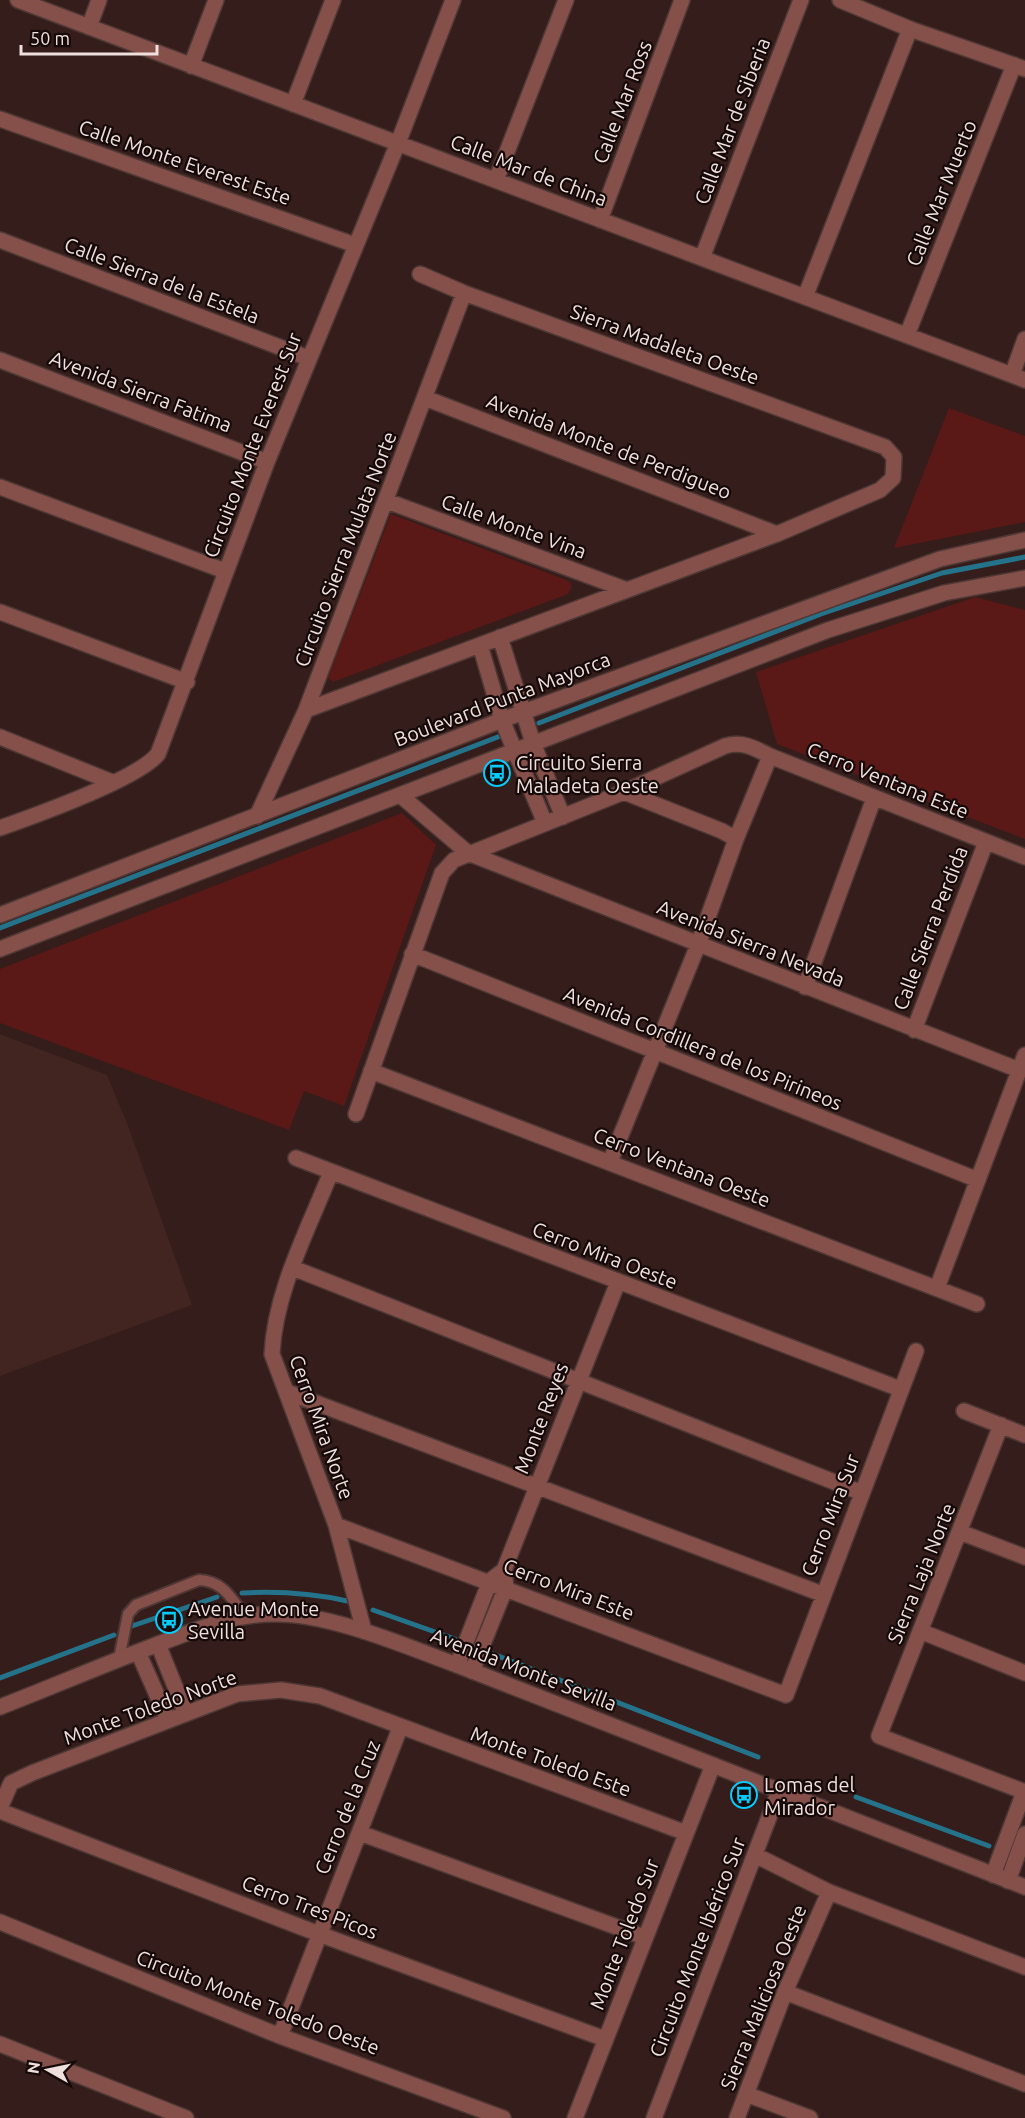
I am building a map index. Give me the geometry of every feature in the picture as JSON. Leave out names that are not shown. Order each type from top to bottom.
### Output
[{"type":"street","name":"Calle Mar de China","points":[[18,0],[1018,377]]},
{"type":"street","points":[[89,27],[99,0]]},
{"type":"street","points":[[191,66],[216,0]]},
{"type":"street","points":[[293,104],[333,0]]},
{"type":"street","name":"Circuito Monte Everest Sur","points":[[112,783],[150,764],[158,754],[187,682],[225,571],[267,462],[398,143],[453,0]]},
{"type":"street","points":[[496,180],[566,0]]},
{"type":"street","name":"Calle Mar Ross","points":[[600,220],[682,0]]},
{"type":"street","name":"Calle Mar de Siberia","points":[[702,258],[801,0]]},
{"type":"street","points":[[840,0],[910,29],[1019,67]]},
{"type":"street","points":[[806,297],[910,29]]},
{"type":"street","name":"Calle Mar Muerto","points":[[907,335],[1019,67]]},
{"type":"street","name":"Calle Monte Everest Este","points":[[0,119],[355,244]]},
{"type":"street","name":"Calle Sierra de la Estela","points":[[0,240],[308,358]]},
{"type":"street","name":"Sierra Madaleta Oeste","points":[[420,274],[464,293],[885,447],[894,457],[893,478],[880,490],[777,534]]},
{"type":"street","name":"Circuito Sierra Mulata Norte","points":[[257,816],[306,710],[464,293]]},
{"type":"street","points":[[1018,377],[1025,339]]},
{"type":"street","name":"Avenida Sierra Fatima","points":[[0,360],[267,462]]},
{"type":"street","name":"Avenida Monte de Perdigueo","points":[[425,398],[777,534]]},
{"type":"street","points":[[0,487],[225,571]]},
{"type":"street","name":"Calle Monte Vina","points":[[387,501],[627,590]]},
{"type":"street","points":[[306,710],[777,534]]},
{"type":"street","name":"Boulevard Punta Mayorca","points":[[0,915],[523,712],[940,559],[1025,540]]},
{"type":"street","points":[[0,949],[828,630],[944,593],[1025,578]]},
{"type":"street","points":[[0,612],[187,682]]},
{"type":"street","points":[[500,637],[533,743],[563,817]]},
{"type":"street","points":[[480,645],[502,720],[545,823]]},
{"type":"street","points":[[0,737],[112,783]]},
{"type":"street","name":"Cerro Ventana Este","points":[[624,792],[735,743],[748,744],[770,756],[1025,857]]},
{"type":"street","points":[[610,1162],[698,945],[736,839],[770,756]]},
{"type":"street","points":[[0,828],[112,783]]},
{"type":"street","points":[[356,1114],[442,873],[454,860],[624,792],[722,831],[736,839]]},
{"type":"street","name":"Avenida Sierra Nevada","points":[[400,795],[468,853],[914,1030],[1022,1063]]},
{"type":"street","points":[[805,987],[874,798]]},
{"type":"street","name":"Calle Sierra Perdida","points":[[914,1030],[986,842]]},
{"type":"street","name":"Avenida Cordillera de los Pirineos","points":[[412,954],[978,1180]]},
{"type":"street","points":[[937,1288],[978,1180],[1019,1090],[1022,1063]]},
{"type":"street","name":"Cerro Ventana Oeste","points":[[371,1071],[977,1304]]},
{"type":"street","name":"Cerro Mira Oeste","points":[[296,1158],[900,1389]]},
{"type":"street","name":"Cerro Mira Norte","points":[[331,1172],[292,1268],[273,1328],[272,1354],[336,1525],[364,1630]]},
{"type":"street","points":[[292,1268],[862,1494]]},
{"type":"street","name":"Monte Reyes","points":[[472,1671],[506,1587],[504,1570],[618,1282]]},
{"type":"street","name":"Cerro Mira Sur","points":[[786,1695],[822,1594],[916,1352]]},
{"type":"street","points":[[287,1392],[822,1594]]},
{"type":"street","points":[[964,1411],[1025,1435]]},
{"type":"street","name":"Sierra Laja Norte","points":[[1001,1425],[879,1736],[1024,1792]]},
{"type":"street","name":"Cerro Mira Este","points":[[336,1525],[506,1587],[786,1695]]},
{"type":"street","points":[[960,1532],[1025,1557]]},
{"type":"street","points":[[457,1665],[490,1581],[504,1570]]},
{"type":"street","name":"Avenida Monte Sevilla","points":[[0,1707],[158,1644],[244,1616],[276,1613],[364,1630],[1025,1887]]},
{"type":"street","points":[[920,1631],[1025,1673]]},
{"type":"street","points":[[158,1644],[186,1714]]},
{"type":"street","points":[[138,1652],[168,1720]]},
{"type":"street","name":"Monte Toledo Norte","points":[[0,1810],[11,1784],[237,1694],[281,1690],[320,1696],[400,1728]]},
{"type":"street","name":"Cerro de la Cruz","points":[[280,2036],[400,1728]]},
{"type":"street","name":"Monte Toledo Este","points":[[400,1728],[686,1833]]},
{"type":"street","name":"Monte Toledo Sur","points":[[575,2118],[644,1937],[713,1766]]},
{"type":"street","name":"Circuito Monte Ibérico Sur","points":[[654,2118],[779,1791]]},
{"type":"street","points":[[993,1875],[1024,1792]]},
{"type":"street","name":"Cerro Tres Picos","points":[[0,1810],[319,1934],[606,2039]]},
{"type":"street","points":[[360,1833],[644,1937]]},
{"type":"street","points":[[1008,1881],[1025,1834]]},
{"type":"street","points":[[755,1855],[829,1892],[1025,1967]]},
{"type":"street","name":"Sierra Maliciosa Oeste","points":[[737,2118],[785,1992],[829,1892]]},
{"type":"street","name":"Circuito Monte Toledo Oeste","points":[[0,1922],[280,2036],[502,2118]]},
{"type":"street","points":[[785,1992],[1025,2084]]},
{"type":"street","points":[[0,2044],[186,2118]]},
{"type":"street","points":[[746,2094],[810,2118]]},
{"type":"lane","points":[[119,1659],[128,1614],[136,1605],[199,1580],[210,1580],[222,1586],[244,1616]]},
{"type":"shaded area","points":[[949,408],[1025,436],[1025,522],[894,548]]},
{"type":"shaded area","points":[[391,514],[569,581],[572,586],[568,594],[333,682],[328,678]]},
{"type":"shaded area","points":[[975,597],[1025,610],[1025,839],[777,744],[756,672]]},
{"type":"shaded area","points":[[402,813],[436,845],[344,1106],[304,1091],[289,1130],[0,1023],[0,969]]},
{"type":"shaded area","points":[[0,1034],[107,1075],[127,1123],[192,1305],[0,1376]]},
{"type":"waterway","points":[[539,723],[821,614],[942,573],[1025,557]]},
{"type":"waterway","points":[[0,928],[503,735]]},
{"type":"waterway","points":[[242,1593],[295,1593],[347,1601]]},
{"type":"waterway","points":[[132,1626],[217,1597]]},
{"type":"waterway","points":[[373,1610],[455,1639]]},
{"type":"waterway","points":[[0,1678],[114,1635]]},
{"type":"waterway","points":[[493,1654],[758,1757]]},
{"type":"waterway","points":[[856,1797],[989,1846]]},
{"type":"place","name":"Circuito Sierra Maladeta Oeste","points":[[497,773]]},
{"type":"place","name":"Avenue Monte Sevilla","points":[[169,1620]]},
{"type":"place","name":"Lomas del Mirador","points":[[744,1795]]}]
